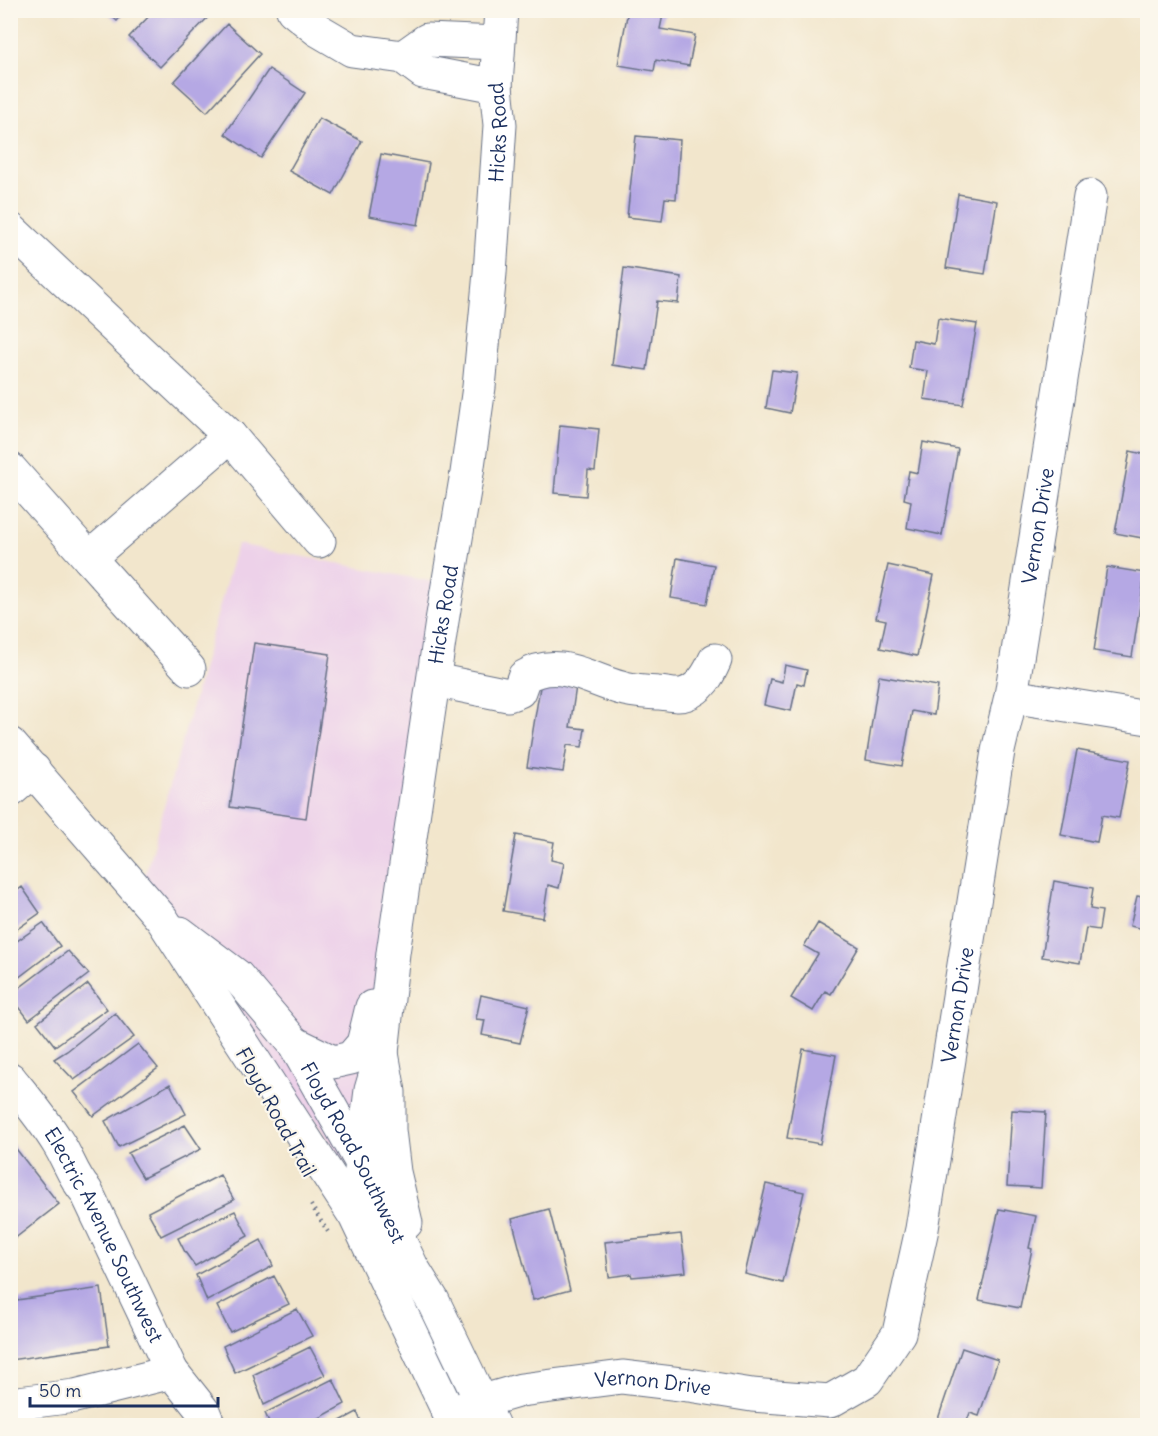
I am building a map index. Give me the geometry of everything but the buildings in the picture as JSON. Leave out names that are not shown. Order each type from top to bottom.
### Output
[{"type":"street","points":[[293,10],[318,30],[352,50],[403,57],[423,72],[496,86]]},
{"type":"street","name":"Hicks Road","points":[[342,1225],[362,1163],[370,1090],[382,1053],[393,953],[467,473],[490,273],[500,125],[496,86],[501,10]]},
{"type":"street","points":[[403,57],[427,40],[498,43]]},
{"type":"street","name":"Vernon Drive","points":[[453,1419],[488,1413],[520,1390],[622,1377],[752,1395],[830,1401],[867,1380],[899,1333],[919,1241],[998,751],[1011,696],[1090,196]]},
{"type":"street","points":[[10,229],[230,436],[319,541]]},
{"type":"street","points":[[89,558],[230,436]]},
{"type":"street","points":[[10,470],[189,669]]},
{"type":"street","points":[[434,680],[508,695],[519,691],[524,677],[535,670],[554,667],[623,689],[684,695],[698,687],[709,674],[715,660]]},
{"type":"street","points":[[1011,696],[1148,718]]},
{"type":"street","name":"Floyd Road Southwest","points":[[10,744],[22,780],[162,919],[237,976],[294,1043],[362,1163],[412,1267],[433,1301],[488,1413]]},
{"type":"street","name":"Floyd Road Southwest","points":[[162,919],[453,1419]]},
{"type":"street","points":[[294,1043],[333,1062],[351,1058],[363,1044],[378,980],[393,953]]},
{"type":"street","points":[[382,1053],[389,1092],[389,1130],[394,1172],[408,1228],[433,1301]]},
{"type":"street","name":"Electric Avenue Southwest","points":[[10,1079],[50,1130],[86,1191],[172,1372],[203,1411],[209,1425]]},
{"type":"street","points":[[10,1404],[75,1396],[172,1372]]},
{"type":"path","name":"Floyd Road Trail","points":[[307,1199],[342,1225]]},
{"type":"shaded area","points":[[237,544],[460,587],[349,1168],[142,886]]}]
